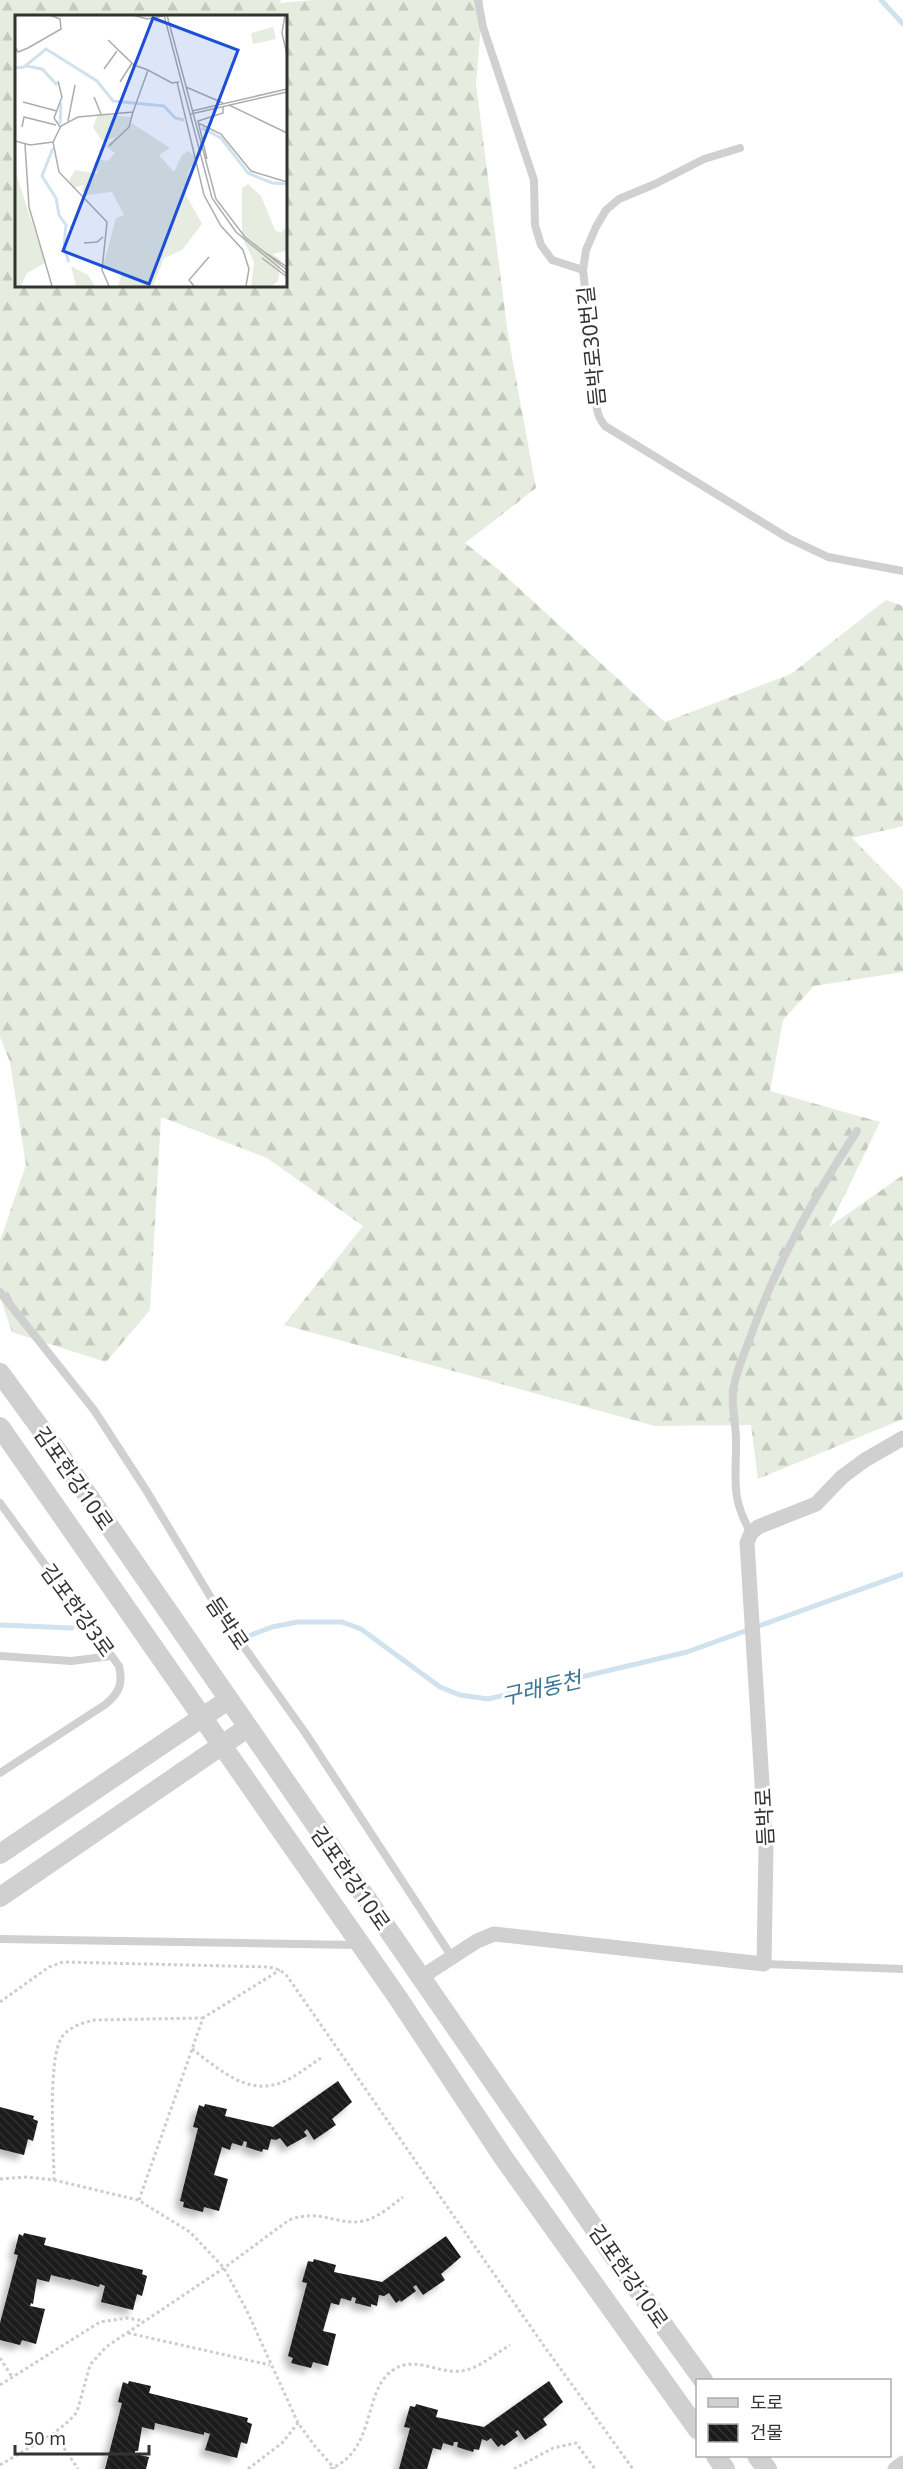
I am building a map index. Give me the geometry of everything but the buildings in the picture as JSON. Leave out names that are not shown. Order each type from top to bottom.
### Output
[{"type":"street","name":"김포한강10로","points":[[0,1373],[60,1455],[420,1978],[702,2379]]},
{"type":"street","name":"김포한강10로","points":[[0,1427],[398,1998],[503,2157],[696,2427]]},
{"type":"street","points":[[751,1533],[758,1527],[816,1504],[842,1477],[865,1460],[903,1438]]},
{"type":"street","name":"듬박로","points":[[751,1533],[747,1543],[747,1559],[766,1847],[764,1964]]},
{"type":"street","points":[[0,1854],[228,1700]]},
{"type":"street","points":[[0,1897],[247,1728]]},
{"type":"street","points":[[420,1978],[477,1941],[494,1935],[764,1964]]},
{"type":"street","points":[[758,2457],[767,2469]]},
{"type":"street","points":[[895,2469],[903,2463]]},
{"type":"lane","name":"듬박로30번길","points":[[478,0],[483,27],[534,180],[535,225],[541,245],[552,260],[583,270],[598,418],[605,426],[788,538],[828,557],[903,571]]},
{"type":"lane","points":[[583,270],[586,250],[596,227],[606,210],[619,199],[656,184],[704,159],[740,148]]},
{"type":"lane","points":[[751,1533],[739,1512],[735,1483],[737,1443],[733,1397],[735,1381],[766,1293],[792,1237],[857,1131]]},
{"type":"lane","name":"듬박로","points":[[0,1293],[94,1410],[146,1490],[222,1616],[331,1770],[452,1957]]},
{"type":"lane","name":"김포한강3로","points":[[0,1503],[119,1666],[122,1680],[118,1694],[0,1773]]},
{"type":"lane","points":[[0,1656],[71,1661],[111,1656]]},
{"type":"lane","points":[[0,1939],[360,1945]]},
{"type":"lane","points":[[764,1964],[903,1969]]},
{"type":"path","points":[[0,2002],[49,1967],[63,1962],[269,1966],[280,1970],[287,1976],[544,2346],[633,2469]]},
{"type":"path","points":[[54,2180],[54,2067],[61,2038],[81,2024],[94,2020],[203,2018],[280,1970]]},
{"type":"path","points":[[138,2200],[203,2018]]},
{"type":"path","points":[[191,2049],[229,2076],[256,2086],[285,2082],[321,2058]]},
{"type":"path","points":[[0,2179],[26,2177],[54,2180],[138,2200],[190,2232],[224,2268],[247,2311],[298,2423],[333,2468],[352,2453],[361,2440],[378,2391],[391,2371],[400,2366],[413,2364],[457,2372],[468,2370],[510,2345]]},
{"type":"path","points":[[0,2465],[54,2433],[69,2421],[76,2412],[86,2375],[96,2356],[267,2236],[296,2218],[316,2215],[355,2222],[365,2220],[376,2216],[403,2197]]},
{"type":"path","points":[[0,2385],[100,2322],[127,2318],[144,2321]]},
{"type":"path","points":[[127,2333],[270,2365]]},
{"type":"path","points":[[0,2358],[12,2377]]},
{"type":"path","points":[[248,2469],[282,2443],[298,2423]]},
{"type":"path","points":[[54,2433],[78,2469]]},
{"type":"path","points":[[514,2469],[553,2448],[576,2443],[595,2469]]},
{"type":"green space","points":[[0,0],[281,0],[280,3],[313,0],[483,0],[476,84],[508,335],[536,488],[465,543],[499,570],[665,722],[791,674],[886,600],[903,606],[903,826],[852,838],[903,890],[903,972],[814,986],[783,1020],[770,1091],[880,1122],[829,1227],[903,1175],[903,1419],[758,1479],[751,1425],[655,1426],[284,1325],[363,1226],[267,1158],[161,1117],[150,1310],[106,1362],[12,1332],[0,1297],[0,1241],[26,1165],[10,1062],[0,1037]]},
{"type":"waterway","points":[[881,0],[903,24]]},
{"type":"waterway","name":"구래동천","points":[[251,1635],[272,1627],[298,1622],[342,1622],[361,1629],[440,1687],[460,1695],[488,1699],[687,1652],[903,1574]]},
{"type":"waterway","name":"구래동천","points":[[0,1625],[72,1628]]}]
